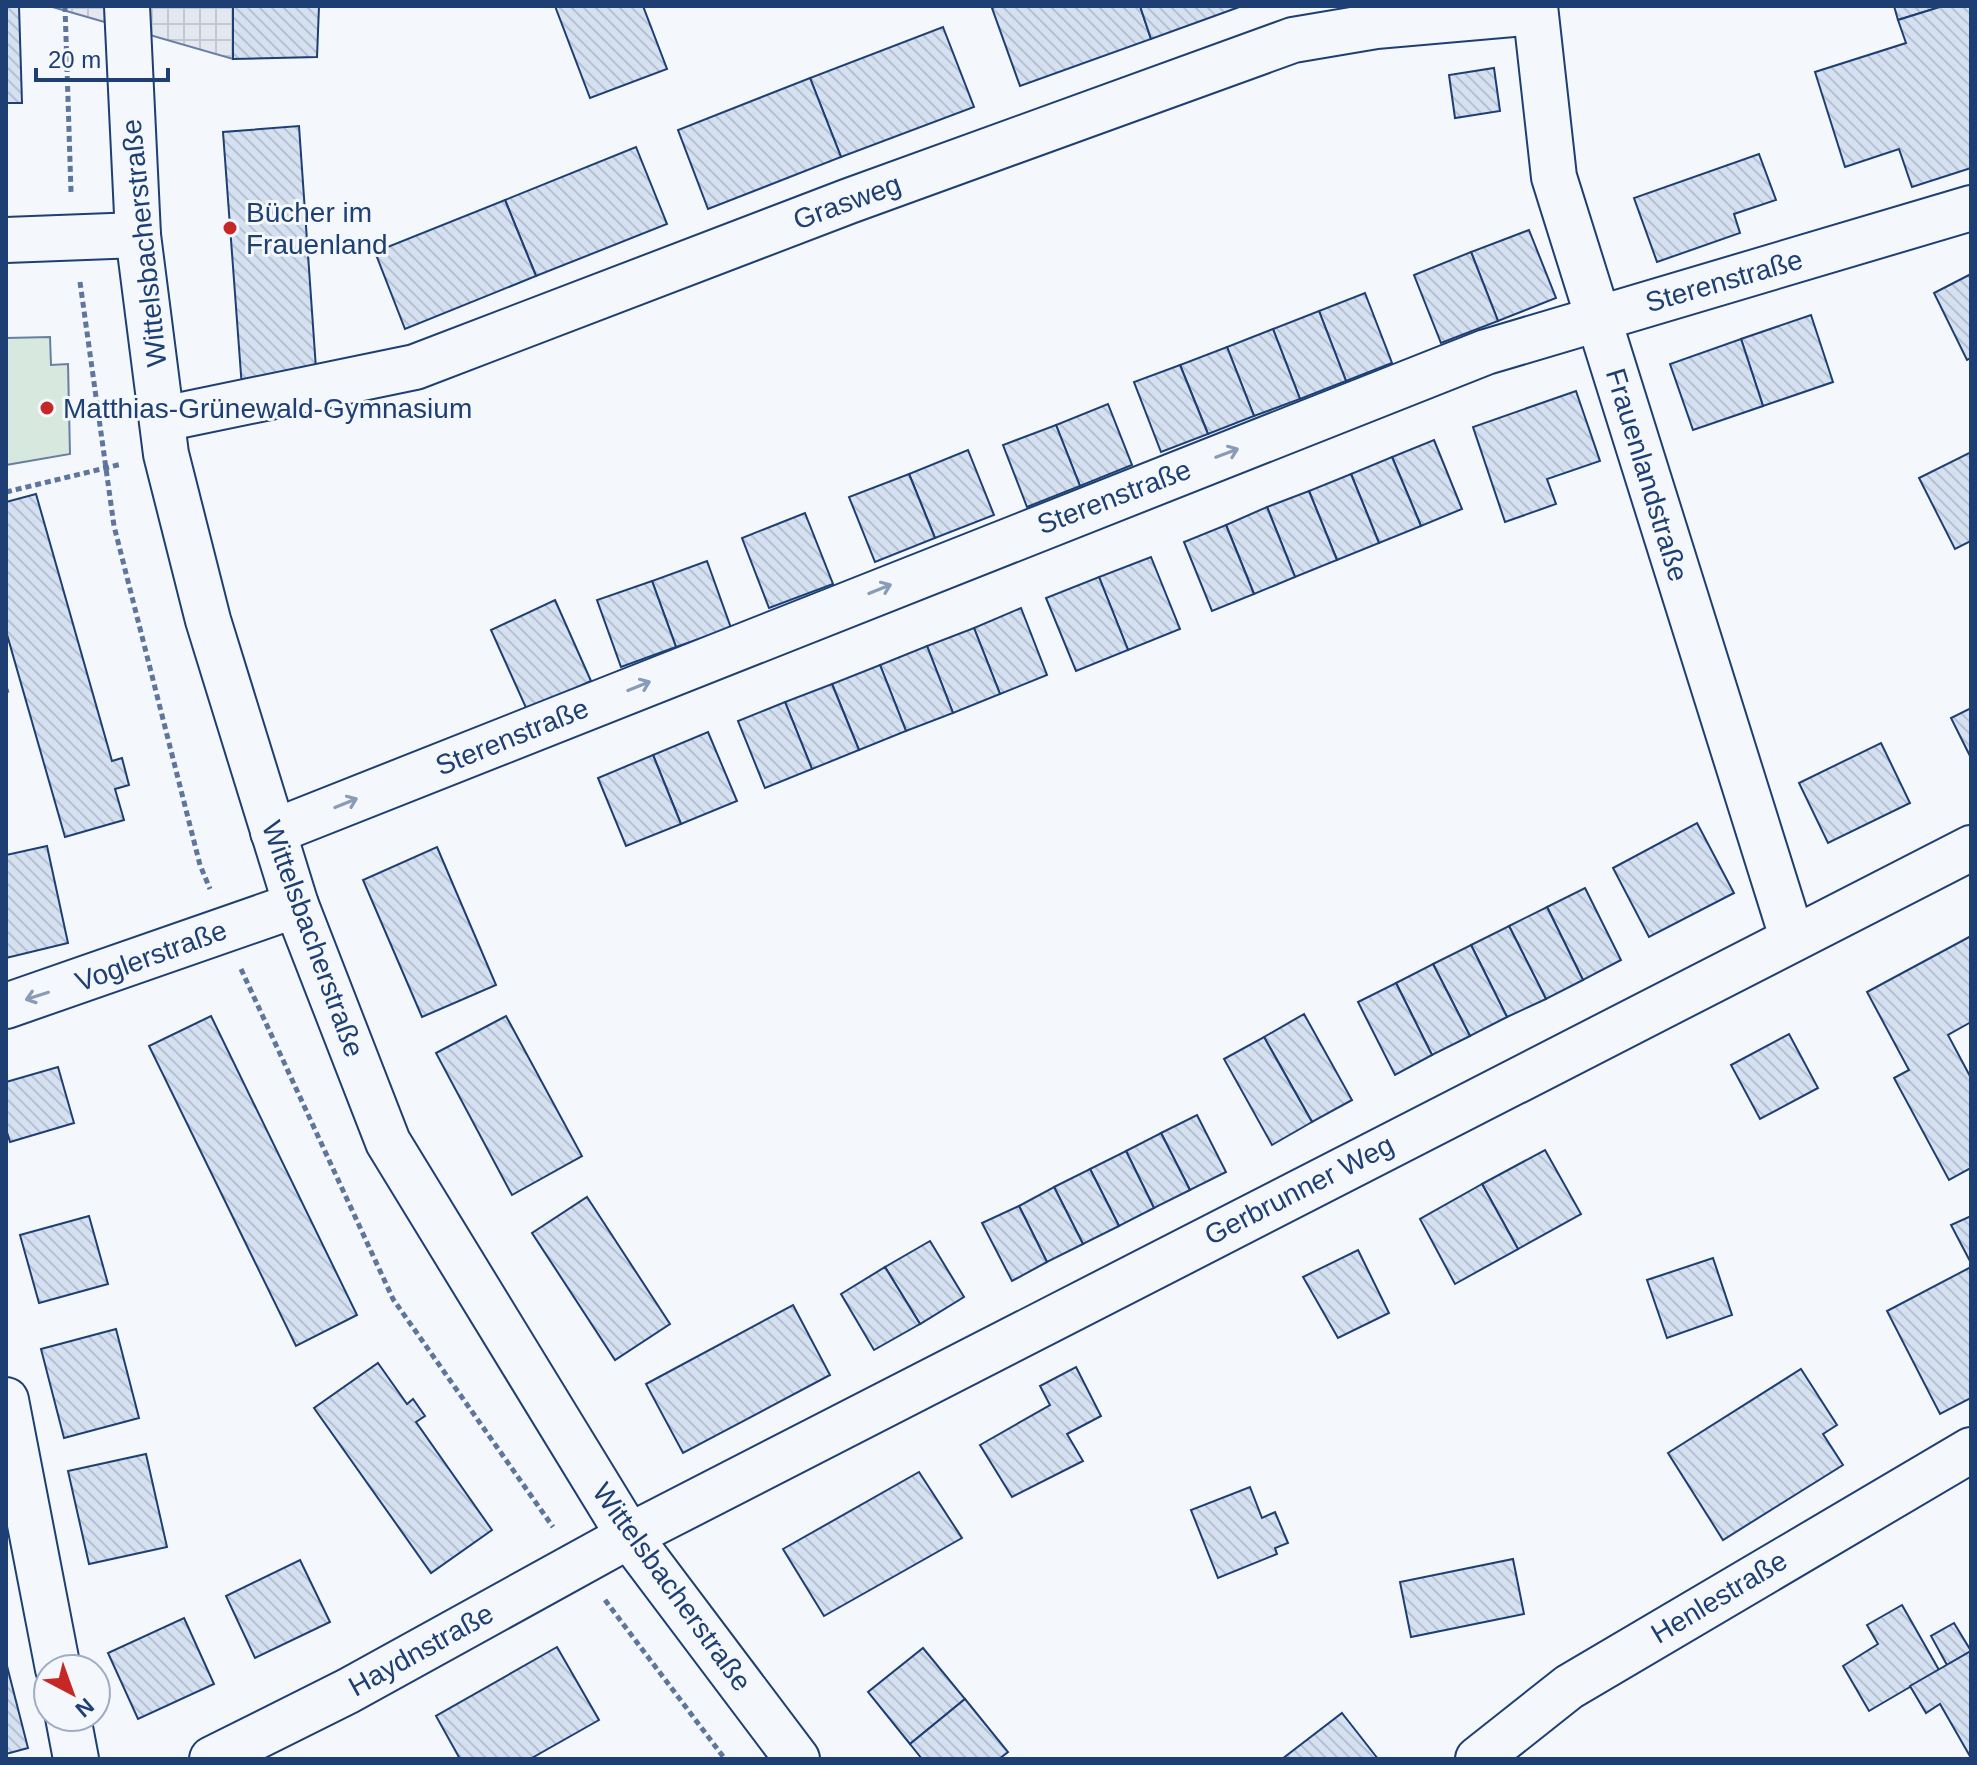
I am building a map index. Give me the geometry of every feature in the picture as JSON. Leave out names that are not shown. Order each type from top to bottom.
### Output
[{"type":"street","name":"Wittelsbacherstraße","points":[[127,6],[138,235],[165,436],[208,620],[296,905],[388,1142],[629,1536],[797,1759]]},
{"type":"street","name":"Frauenlandstraße","points":[[1535,9],[1554,177],[1792,937]]},
{"type":"street","name":"Grasweg","points":[[165,436],[415,367],[835,206],[1293,40],[1376,26],[1535,9]]},
{"type":"street","name":"Sterenstraße","points":[[273,832],[1486,352],[1971,208]]},
{"type":"street","points":[[6,240],[138,235]]},
{"type":"street","name":"Gerbrunner Weg","points":[[629,1536],[1792,937],[1971,848]]},
{"type":"street","name":"Voglerstraße","points":[[6,1006],[296,905]]},
{"type":"street","points":[[6,1400],[55,1653]]},
{"type":"street","name":"Henlestraße","points":[[1478,1759],[1569,1687],[1971,1450]]},
{"type":"street","name":"Haydnstraße","points":[[212,1759],[348,1691],[629,1536]]},
{"type":"street","points":[[71,1733],[76,1759]]},
{"type":"path","points":[[65,6],[71,199]]},
{"type":"path","points":[[82,291],[105,469],[118,542],[200,865],[211,891]]},
{"type":"path","points":[[6,492],[105,469],[165,436]]},
{"type":"path","points":[[238,960],[393,1299],[559,1534]]},
{"type":"path","points":[[596,1589],[725,1759]]},
{"type":"shaded area","points":[[49,6],[233,6],[233,59]]},
{"type":"shaded area","name":"Matthias-Grünewald-Gymnasium","points":[[50,337],[51,365],[68,364],[70,454],[6,465],[6,338]]},
{"type":"building","points":[[6,6],[19,6],[22,103],[6,103]]},
{"type":"building","points":[[233,6],[319,6],[317,57],[233,59]]},
{"type":"building","points":[[555,6],[643,6],[667,69],[590,98]]},
{"type":"building","points":[[1140,6],[1151,39],[1020,86],[992,8]]},
{"type":"building","points":[[1140,6],[1242,6],[1151,39]]},
{"type":"building","points":[[1894,6],[1943,6],[1898,20]]},
{"type":"building","points":[[1943,6],[1971,6],[1971,168],[1912,187],[1899,149],[1845,167],[1815,72],[1906,43],[1898,20]]},
{"type":"building","points":[[943,27],[974,107],[841,157],[810,78]]},
{"type":"building","points":[[1494,68],[1500,111],[1455,118],[1449,75]]},
{"type":"building","points":[[810,78],[841,157],[708,209],[678,130]]},
{"type":"building","points":[[299,126],[317,383],[242,388],[223,132]]},
{"type":"building","points":[[636,147],[667,224],[536,276],[505,200]]},
{"type":"building","points":[[1759,154],[1776,200],[1734,214],[1740,233],[1657,262],[1634,198]]},
{"type":"building","points":[[505,200],[536,276],[405,329],[375,252]]},
{"type":"building","points":[[1529,230],[1556,298],[1498,321],[1471,252]]},
{"type":"building","points":[[1471,252],[1498,321],[1441,343],[1414,275]]},
{"type":"building","points":[[1971,274],[1971,358],[1967,360],[1934,293]]},
{"type":"building","points":[[1365,293],[1392,363],[1346,381],[1319,311]]},
{"type":"building","points":[[1319,311],[1346,381],[1300,399],[1273,329]]},
{"type":"building","points":[[1811,315],[1833,382],[1763,406],[1741,339]]},
{"type":"building","points":[[1273,329],[1300,399],[1254,416],[1227,347]]},
{"type":"building","points":[[1741,339],[1763,406],[1693,430],[1670,364]]},
{"type":"building","points":[[1227,347],[1254,416],[1208,434],[1180,365]]},
{"type":"building","points":[[1180,365],[1208,434],[1161,452],[1134,382]]},
{"type":"building","points":[[1576,391],[1600,461],[1547,479],[1556,504],[1505,522],[1473,427]]},
{"type":"building","points":[[1108,404],[1132,465],[1080,486],[1056,425]]},
{"type":"building","points":[[1056,425],[1080,486],[1027,507],[1003,445]]},
{"type":"building","points":[[1434,440],[1462,509],[1421,526],[1392,457]]},
{"type":"building","points":[[968,450],[994,515],[935,538],[909,474]]},
{"type":"building","points":[[1971,452],[1971,541],[1955,549],[1919,478]]},
{"type":"building","points":[[1392,457],[1421,526],[1379,543],[1351,474]]},
{"type":"building","points":[[909,474],[935,538],[875,562],[849,497]]},
{"type":"building","points":[[1351,474],[1379,543],[1337,560],[1309,491]]},
{"type":"building","points":[[1309,491],[1337,560],[1295,577],[1267,507]]},
{"type":"building","points":[[36,494],[112,761],[122,758],[129,785],[115,789],[124,820],[65,837],[6,631],[6,502]]},
{"type":"building","points":[[1267,507],[1295,577],[1254,594],[1226,525]]},
{"type":"building","points":[[805,513],[833,584],[769,608],[742,538]]},
{"type":"building","points":[[1226,525],[1254,594],[1212,611],[1184,542]]},
{"type":"building","points":[[1151,557],[1180,629],[1128,650],[1099,577]]},
{"type":"building","points":[[707,561],[731,628],[676,647],[652,581]]},
{"type":"building","points":[[1099,577],[1128,650],[1076,671],[1046,598]]},
{"type":"building","points":[[652,581],[676,647],[621,667],[597,600]]},
{"type":"building","points":[[555,600],[591,681],[527,710],[491,630]]},
{"type":"building","points":[[1021,608],[1047,675],[1000,694],[974,628]]},
{"type":"building","points":[[974,628],[1000,694],[953,713],[927,646]]},
{"type":"building","points":[[927,646],[953,713],[906,731],[880,665]]},
{"type":"building","points":[[880,665],[906,731],[859,750],[832,684]]},
{"type":"building","points":[[832,684],[859,750],[812,769],[785,702]]},
{"type":"building","points":[[785,702],[812,769],[765,788],[738,721]]},
{"type":"building","points":[[1971,708],[1971,758],[1951,718]]},
{"type":"building","points":[[708,732],[737,801],[681,824],[653,755]]},
{"type":"building","points":[[1881,743],[1910,803],[1828,843],[1799,783]]},
{"type":"building","points":[[653,755],[681,824],[626,846],[598,778]]},
{"type":"building","points":[[1697,823],[1734,893],[1649,937],[1613,868]]},
{"type":"building","points":[[47,846],[68,943],[6,958],[6,855]]},
{"type":"building","points":[[437,847],[496,985],[422,1017],[363,880]]},
{"type":"building","points":[[1585,888],[1621,960],[1583,980],[1547,907]]},
{"type":"building","points":[[1547,907],[1583,980],[1546,999],[1509,926]]},
{"type":"building","points":[[1509,926],[1546,999],[1507,1017],[1471,945]]},
{"type":"building","points":[[1971,936],[1971,1022],[1948,1035],[1971,1078],[1971,1168],[1949,1180],[1894,1078],[1909,1070],[1867,992]]},
{"type":"building","points":[[1471,945],[1507,1017],[1470,1036],[1433,964]]},
{"type":"building","points":[[1433,964],[1470,1036],[1432,1055],[1396,983]]},
{"type":"building","points":[[1396,983],[1432,1055],[1395,1075],[1358,1002]]},
{"type":"building","points":[[1304,1014],[1352,1100],[1312,1122],[1264,1037]]},
{"type":"building","points":[[211,1016],[357,1315],[296,1346],[149,1046]]},
{"type":"building","points":[[506,1016],[582,1156],[512,1195],[436,1053]]},
{"type":"building","points":[[1789,1034],[1818,1088],[1760,1119],[1731,1065]]},
{"type":"building","points":[[1264,1037],[1312,1122],[1272,1145],[1224,1059]]},
{"type":"building","points":[[58,1067],[74,1123],[10,1142],[6,1129],[6,1082]]},
{"type":"building","points":[[1197,1115],[1226,1172],[1190,1190],[1161,1133]]},
{"type":"building","points":[[1161,1133],[1190,1190],[1154,1208],[1126,1151]]},
{"type":"building","points":[[1545,1150],[1581,1214],[1518,1249],[1482,1184]]},
{"type":"building","points":[[1126,1151],[1154,1208],[1119,1226],[1090,1169]]},
{"type":"building","points":[[1090,1169],[1119,1226],[1083,1244],[1054,1187]]},
{"type":"building","points":[[1482,1184],[1518,1249],[1455,1284],[1420,1219]]},
{"type":"building","points":[[1054,1187],[1083,1244],[1047,1262],[1019,1206]]},
{"type":"building","points":[[587,1197],[670,1324],[615,1360],[532,1233]]},
{"type":"building","points":[[1019,1206],[1047,1262],[1012,1281],[982,1223]]},
{"type":"building","points":[[89,1216],[108,1284],[39,1303],[20,1235]]},
{"type":"building","points":[[1971,1216],[1971,1263],[1951,1225]]},
{"type":"building","points":[[930,1241],[964,1297],[920,1324],[885,1267]]},
{"type":"building","points":[[1358,1250],[1389,1313],[1338,1338],[1303,1277]]},
{"type":"building","points":[[1713,1258],[1732,1315],[1667,1338],[1647,1280]]},
{"type":"building","points":[[885,1267],[920,1324],[874,1350],[841,1294]]},
{"type":"building","points":[[1971,1267],[1971,1398],[1940,1414],[1887,1311]]},
{"type":"building","points":[[793,1305],[830,1375],[683,1453],[646,1384]]},
{"type":"building","points":[[116,1329],[139,1418],[64,1438],[41,1349]]},
{"type":"building","points":[[378,1363],[407,1404],[413,1399],[425,1416],[416,1422],[492,1530],[431,1573],[314,1408]]},
{"type":"building","points":[[1076,1367],[1101,1416],[1067,1434],[1083,1461],[1012,1497],[980,1445],[1050,1405],[1040,1386]]},
{"type":"building","points":[[1801,1369],[1837,1425],[1823,1434],[1843,1465],[1723,1540],[1668,1453]]},
{"type":"building","points":[[146,1454],[167,1547],[89,1564],[68,1471]]},
{"type":"building","points":[[919,1472],[962,1538],[824,1616],[783,1549]]},
{"type":"building","points":[[1250,1487],[1262,1518],[1275,1512],[1288,1543],[1275,1548],[1277,1554],[1218,1578],[1191,1510]]},
{"type":"building","points":[[1513,1559],[1524,1614],[1411,1637],[1400,1582]]},
{"type":"building","points":[[300,1560],[330,1622],[255,1658],[226,1596]]},
{"type":"building","points":[[1902,1605],[1939,1670],[1869,1711],[1843,1666],[1878,1644],[1867,1625]]},
{"type":"building","points":[[184,1618],[214,1684],[138,1719],[112,1662],[112,1653],[108,1653]]},
{"type":"building","points":[[1954,1623],[1971,1651],[1947,1665],[1931,1636]]},
{"type":"building","points":[[557,1647],[599,1720],[530,1759],[460,1759],[436,1716]]},
{"type":"building","points":[[923,1648],[965,1699],[910,1744],[868,1692]]},
{"type":"building","points":[[1971,1651],[1971,1758],[1940,1704],[1926,1713],[1910,1686]]},
{"type":"building","points":[[6,1662],[28,1748],[6,1754]]},
{"type":"building","points":[[965,1699],[1008,1752],[999,1759],[922,1759],[910,1744]]},
{"type":"building","points":[[1342,1713],[1378,1759],[1282,1759]]},
{"type":"place","name":"Bücher im Frauenland","points":[[230,228]]},
{"type":"place","name":"Matthias-Grünewald-Gymnasium","points":[[47,408]]}]
